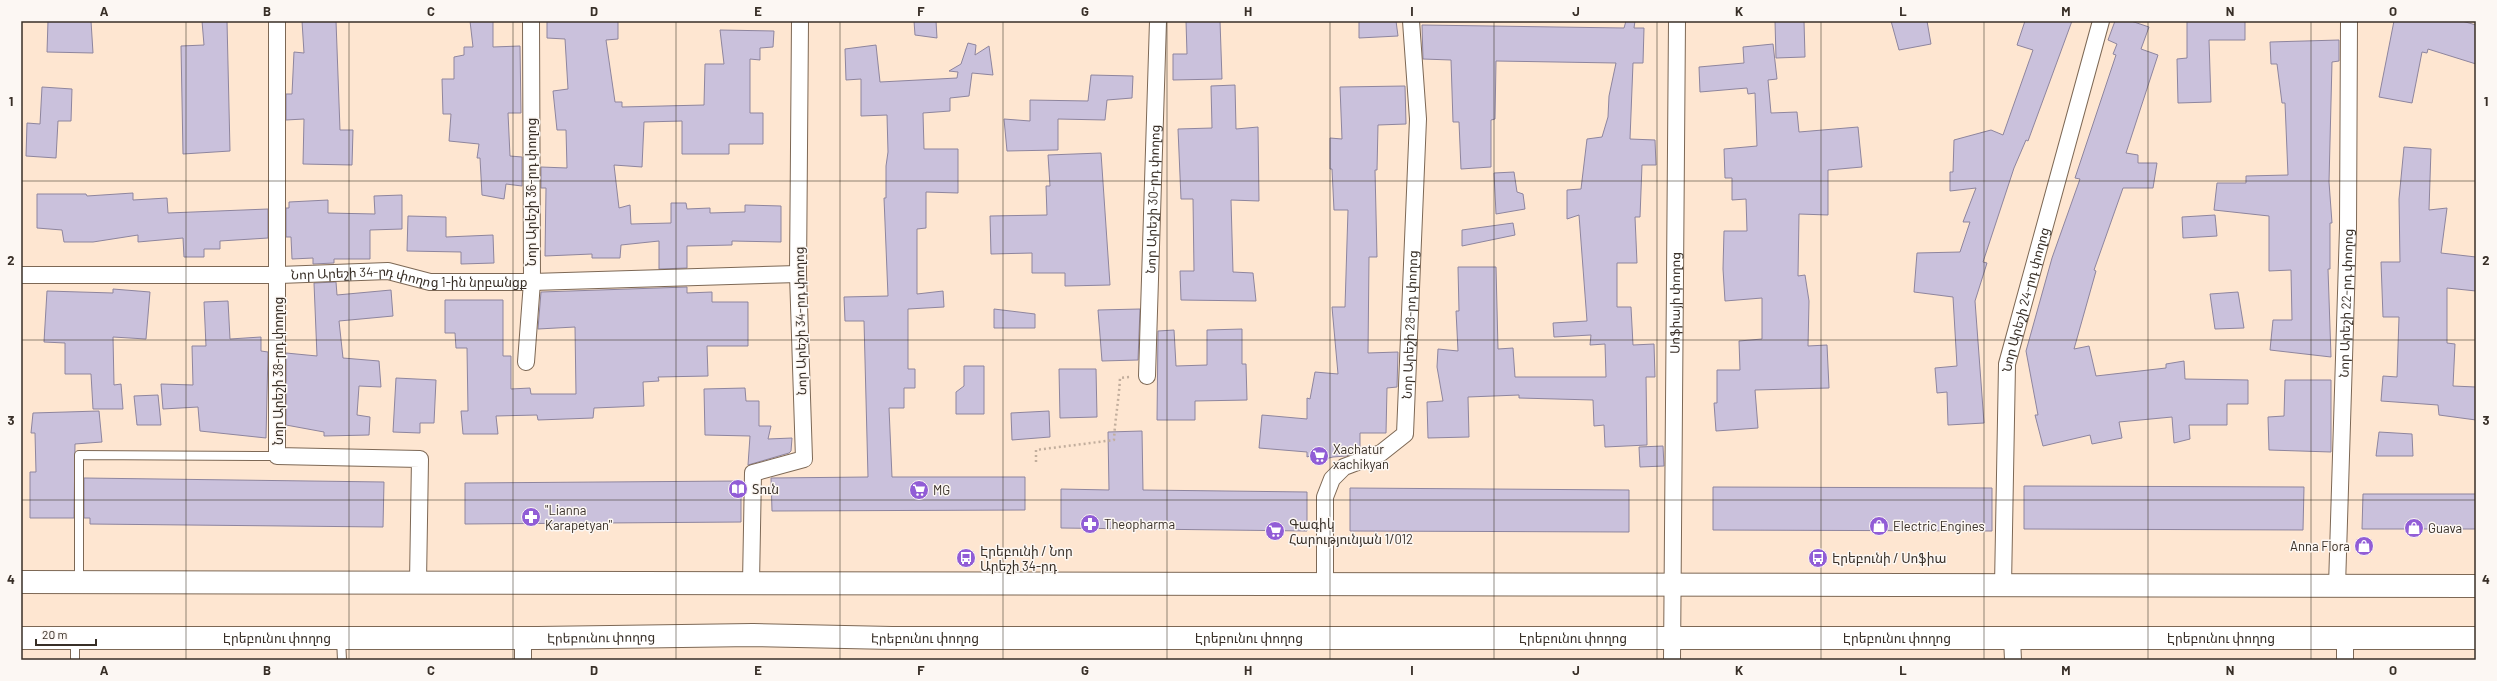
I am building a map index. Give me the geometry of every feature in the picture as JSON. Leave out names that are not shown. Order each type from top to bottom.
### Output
[{"type":"main road","points":[[21,582],[2476,586]]},
{"type":"main road","name":"Էրեբունու փողոց","points":[[21,638],[523,638],[753,635],[915,638],[2476,638]]},
{"type":"street","name":"Նոր Արեշի 38-րդ փողոց","points":[[278,21],[277,456],[420,459],[418,582]]},
{"type":"street","name":"Նոր Արեշի 36-րդ փողոց","points":[[526,362],[532,282],[531,21]]},
{"type":"street","name":"Նոր Արեշի 34-րդ փողոց","points":[[751,583],[753,473],[804,459],[798,274],[800,21]]},
{"type":"street","name":"Նոր Արեշի 30-րդ փողոց","points":[[1147,376],[1158,21]]},
{"type":"street","name":"Նոր Արեշի 28-րդ փողոց","points":[[1325,584],[1325,496],[1332,479],[1344,467],[1382,453],[1405,434],[1418,119],[1411,21]]},
{"type":"street","name":"Սոֆիայի փողոց","points":[[1672,638],[1677,21]]},
{"type":"street","name":"Նոր Արեշի 24-րդ փողոց","points":[[2003,586],[2007,364],[2101,21]]},
{"type":"street","name":"Նոր Արեշի 22-րդ փողոց","points":[[2337,586],[2348,228],[2348,21]]},
{"type":"street","name":"Նոր Արեշի 34-րդ փողոց 1-ին նրբանցք","points":[[21,275],[278,274],[388,271],[430,282],[532,282],[798,274]]},
{"type":"street","points":[[523,638],[523,660]]},
{"type":"street","points":[[1672,638],[1672,660]]},
{"type":"street","points":[[2012,638],[2013,660]]},
{"type":"street","points":[[2345,638],[2345,660]]},
{"type":"lane","points":[[79,582],[79,455],[277,456]]},
{"type":"lane","points":[[75,638],[75,660]]},
{"type":"lane","points":[[341,638],[342,660]]},
{"type":"path","points":[[1036,462],[1036,450],[1114,440],[1115,417],[1119,403],[1120,378],[1147,376]]},
{"type":"building","points":[[48,21],[91,21],[93,53],[47,52]]},
{"type":"building","points":[[202,21],[227,21],[230,151],[183,154],[181,46],[204,45]]},
{"type":"building","points":[[302,21],[336,21],[340,130],[353,130],[352,165],[303,164],[304,119],[286,120],[286,94],[292,94],[294,52],[304,53]]},
{"type":"building","points":[[470,21],[493,21],[493,47],[520,46],[521,113],[508,113],[510,156],[522,157],[522,186],[506,184],[504,199],[482,195],[480,158],[477,158],[479,144],[449,141],[451,114],[443,114],[442,79],[454,79],[454,57],[464,55],[464,47],[473,47]]},
{"type":"building","points":[[547,21],[618,21],[618,39],[606,40],[615,102],[622,102],[622,107],[704,105],[705,64],[724,64],[720,30],[774,31],[773,47],[760,48],[760,60],[750,59],[750,113],[763,113],[763,144],[729,144],[729,154],[682,154],[682,121],[644,122],[642,167],[614,165],[619,208],[630,205],[631,224],[671,223],[671,203],[686,203],[687,209],[710,208],[710,213],[745,212],[745,205],[781,206],[781,242],[732,241],[732,245],[687,246],[687,268],[659,269],[659,241],[621,245],[620,258],[592,258],[592,254],[545,256],[546,188],[541,188],[541,167],[567,168],[566,130],[557,130],[553,91],[568,89],[565,39],[547,38]]},
{"type":"building","points":[[914,21],[936,21],[937,38],[915,35]]},
{"type":"building","points":[[1186,21],[1220,21],[1222,79],[1173,80],[1173,54],[1187,54]]},
{"type":"building","points":[[1359,21],[1396,21],[1398,36],[1359,38]]},
{"type":"building","points":[[1626,21],[1635,21],[1634,28],[1644,28],[1643,63],[1633,63],[1630,139],[1655,140],[1656,165],[1642,165],[1640,217],[1635,217],[1637,263],[1617,263],[1617,307],[1631,307],[1633,345],[1654,344],[1655,377],[1646,377],[1647,445],[1605,447],[1604,425],[1594,426],[1593,400],[1519,398],[1519,395],[1468,397],[1469,437],[1428,438],[1427,402],[1443,401],[1437,367],[1438,349],[1458,351],[1456,311],[1459,311],[1458,267],[1496,267],[1498,349],[1513,348],[1515,377],[1606,377],[1605,344],[1590,345],[1591,335],[1554,337],[1553,323],[1587,321],[1579,215],[1567,219],[1567,190],[1581,189],[1587,139],[1602,137],[1608,117],[1609,96],[1616,63],[1496,61],[1495,119],[1491,120],[1491,167],[1461,169],[1459,122],[1453,122],[1451,60],[1423,59],[1422,25],[1624,28]]},
{"type":"building","points":[[1775,21],[1804,21],[1805,57],[1776,58]]},
{"type":"building","points":[[1891,21],[1927,21],[1931,44],[1899,50]]},
{"type":"building","points":[[2025,21],[2072,21],[2028,141],[2026,140],[2014,168],[1983,262],[1987,263],[1975,301],[1984,423],[1948,425],[1947,392],[1937,393],[1935,368],[1957,366],[1953,297],[1914,292],[1917,253],[1960,252],[1970,222],[1963,222],[1976,188],[1950,191],[1950,172],[1953,172],[1954,140],[1991,130],[2003,135],[2033,50],[2017,45]]},
{"type":"building","points":[[2115,21],[2131,21],[2149,27],[2141,49],[2158,55],[2126,153],[2138,155],[2138,163],[2157,163],[2153,188],[2123,188],[2094,270],[2096,271],[2074,349],[2089,346],[2096,376],[2166,368],[2166,364],[2184,361],[2185,379],[2248,380],[2248,404],[2227,404],[2227,425],[2189,425],[2190,439],[2174,443],[2172,417],[2119,422],[2122,438],[2092,444],[2090,435],[2043,446],[2035,415],[2038,415],[2026,351],[2052,258],[2080,179],[2075,178],[2116,55],[2113,54],[2117,44],[2108,40]]},
{"type":"building","points":[[2187,21],[2245,21],[2245,40],[2209,40],[2211,102],[2178,103],[2177,59],[2187,58]]},
{"type":"building","points":[[2394,21],[2462,21],[2476,25],[2476,64],[2428,49],[2427,53],[2422,52],[2412,103],[2379,97]]},
{"type":"building","points":[[2339,40],[2339,61],[2332,62],[2329,182],[2332,223],[2330,223],[2330,269],[2328,269],[2331,357],[2270,350],[2273,320],[2292,320],[2291,270],[2269,271],[2269,216],[2214,210],[2217,183],[2246,183],[2246,176],[2288,175],[2285,103],[2282,103],[2277,64],[2271,64],[2270,42]]},
{"type":"building","points":[[968,43],[976,45],[975,55],[989,46],[993,75],[972,73],[969,96],[950,98],[950,111],[923,113],[924,149],[958,149],[958,193],[926,192],[926,228],[917,229],[917,294],[943,291],[944,307],[908,309],[908,369],[915,369],[915,388],[904,388],[904,408],[889,408],[892,477],[1025,477],[1025,510],[772,511],[771,478],[868,477],[864,321],[845,321],[844,297],[888,296],[884,198],[886,198],[886,166],[888,152],[887,115],[861,116],[861,79],[846,80],[845,49],[876,45],[880,82],[957,78],[958,72],[949,71],[961,64]]},
{"type":"building","points":[[1773,44],[1777,79],[1768,80],[1771,113],[1797,112],[1799,132],[1858,127],[1862,167],[1828,170],[1828,215],[1799,214],[1798,276],[1805,275],[1809,301],[1808,346],[1827,345],[1829,388],[1755,390],[1758,428],[1716,431],[1714,403],[1717,403],[1717,370],[1740,370],[1739,341],[1762,339],[1762,298],[1725,301],[1723,269],[1724,231],[1747,231],[1746,199],[1732,200],[1732,178],[1725,178],[1724,149],[1757,146],[1755,93],[1748,94],[1747,88],[1700,92],[1699,67],[1744,63],[1743,47]]},
{"type":"building","points":[[1091,75],[1133,76],[1132,98],[1107,100],[1105,120],[1058,119],[1058,150],[1007,151],[1004,119],[1030,121],[1030,100],[1088,101]]},
{"type":"building","points":[[1235,85],[1236,129],[1258,127],[1259,201],[1231,200],[1233,272],[1253,273],[1256,301],[1181,300],[1180,271],[1194,271],[1193,199],[1181,199],[1178,129],[1212,128],[1211,86]]},
{"type":"building","points":[[1405,86],[1406,124],[1378,125],[1377,170],[1375,170],[1377,257],[1369,257],[1368,353],[1398,352],[1397,387],[1387,388],[1386,433],[1360,433],[1360,451],[1346,456],[1333,457],[1313,462],[1312,455],[1307,457],[1307,452],[1259,448],[1262,415],[1307,419],[1307,398],[1310,399],[1315,372],[1338,374],[1332,307],[1345,307],[1348,210],[1334,210],[1332,169],[1330,169],[1330,138],[1342,139],[1340,87]]},
{"type":"building","points":[[42,87],[72,89],[71,121],[58,121],[56,158],[26,156],[27,123],[40,124]]},
{"type":"building","points":[[2404,147],[2431,149],[2429,210],[2447,208],[2441,253],[2476,257],[2476,291],[2447,288],[2447,343],[2455,344],[2453,386],[2476,387],[2476,420],[2439,415],[2438,405],[2381,401],[2383,376],[2397,377],[2399,317],[2383,317],[2381,262],[2400,262],[2399,199]]},
{"type":"building","points":[[1101,153],[1110,285],[1065,286],[1065,273],[1032,273],[1032,253],[991,254],[990,216],[1047,215],[1046,186],[1050,186],[1048,155]]},
{"type":"building","points":[[1514,172],[1517,192],[1523,194],[1525,209],[1496,214],[1494,173]]},
{"type":"building","points":[[133,193],[133,200],[167,198],[168,213],[268,209],[268,238],[220,241],[220,249],[204,249],[204,257],[184,257],[183,238],[138,242],[138,235],[93,242],[64,242],[62,230],[37,228],[37,194],[86,194],[87,196]]},
{"type":"building","points":[[402,195],[402,229],[370,230],[370,259],[334,259],[334,263],[313,264],[313,258],[292,259],[291,237],[286,237],[286,208],[289,208],[289,202],[328,200],[328,213],[375,214],[374,196]]},
{"type":"building","points":[[2215,215],[2217,236],[2183,238],[2182,217]]},
{"type":"building","points":[[408,216],[446,217],[446,237],[493,235],[494,263],[461,264],[461,252],[407,251]]},
{"type":"building","points":[[1513,223],[1515,235],[1462,246],[1462,230]]},
{"type":"building","points":[[336,282],[337,295],[391,290],[393,316],[339,321],[343,358],[379,361],[381,387],[359,386],[357,415],[370,417],[369,435],[324,436],[324,432],[286,425],[286,353],[317,356],[314,283]]},
{"type":"building","points":[[687,287],[687,293],[712,292],[712,302],[748,302],[748,346],[707,346],[708,376],[658,377],[659,381],[643,382],[644,406],[594,408],[593,418],[538,420],[537,415],[496,416],[498,434],[463,434],[461,411],[468,411],[467,348],[456,348],[455,333],[445,333],[445,300],[503,300],[503,356],[511,356],[511,389],[530,388],[531,394],[576,394],[575,327],[538,329],[541,292]]},
{"type":"building","points":[[113,289],[150,292],[146,339],[113,337],[114,385],[121,384],[123,409],[93,409],[91,374],[65,374],[65,343],[44,342],[47,291],[113,293]]},
{"type":"building","points":[[2238,292],[2244,328],[2215,329],[2210,294]]},
{"type":"building","points":[[228,301],[230,339],[261,337],[261,351],[268,352],[266,438],[200,431],[198,407],[163,409],[161,384],[193,385],[192,346],[206,346],[204,302]]},
{"type":"building","points":[[994,309],[1035,314],[1035,328],[994,328]]},
{"type":"building","points":[[1140,309],[1138,360],[1102,361],[1098,310]]},
{"type":"building","points":[[1242,329],[1242,364],[1246,364],[1247,400],[1195,401],[1195,420],[1157,420],[1158,331],[1174,330],[1176,366],[1207,365],[1207,330]]},
{"type":"building","points":[[964,366],[984,366],[984,414],[956,414],[956,392],[964,386]]},
{"type":"building","points":[[1059,369],[1096,369],[1097,417],[1060,418]]},
{"type":"building","points":[[396,378],[436,380],[434,423],[420,423],[420,433],[393,432]]},
{"type":"building","points":[[2285,380],[2331,380],[2331,452],[2269,450],[2268,417],[2284,416]]},
{"type":"building","points":[[745,388],[746,401],[759,401],[759,426],[771,426],[768,439],[792,438],[791,451],[789,453],[748,465],[750,436],[705,435],[704,389]]},
{"type":"building","points":[[158,395],[161,425],[137,425],[134,396]]},
{"type":"building","points":[[99,411],[102,442],[75,444],[74,518],[30,518],[30,472],[36,472],[35,433],[31,433],[33,413]]},
{"type":"building","points":[[1049,411],[1050,437],[1012,440],[1011,413]]},
{"type":"building","points":[[1142,431],[1143,490],[1307,492],[1307,531],[1061,528],[1061,489],[1109,490],[1108,432]]},
{"type":"building","points":[[2379,432],[2412,434],[2413,456],[2376,456]]},
{"type":"building","points":[[1663,446],[1664,466],[1640,467],[1639,447]]},
{"type":"building","points":[[84,478],[384,482],[383,527],[90,524],[90,518],[84,518]]},
{"type":"building","points":[[741,481],[741,522],[465,524],[465,483]]},
{"type":"building","points":[[2024,486],[2304,487],[2303,530],[2024,529]]},
{"type":"building","points":[[1713,487],[1992,488],[1992,531],[1713,530]]},
{"type":"building","points":[[1350,488],[1629,490],[1629,532],[1350,531]]},
{"type":"building","points":[[2363,494],[2476,494],[2476,529],[2362,529]]},
{"type":"place","name":"Xachatur xachikyan","points":[[1319,456]]},
{"type":"place","name":"Տուն","points":[[738,489]]},
{"type":"place","name":"MG","points":[[919,490]]},
{"type":"place","name":"\"Lianna Karapetyan\"","points":[[531,517]]},
{"type":"place","name":"Theopharma","points":[[1090,524]]},
{"type":"place","name":"Electric Engines","points":[[1879,526]]},
{"type":"place","name":"Guava","points":[[2414,528]]},
{"type":"place","name":"Գագիկ Հարությունյան 1/012","points":[[1275,531]]},
{"type":"place","name":"Anna Flora","points":[[2364,546]]},
{"type":"place","name":"Էրեբունի / Նոր Արեշի 34-րդ","points":[[966,558]]},
{"type":"place","name":"Էրեբունի / Սոֆիա","points":[[1818,558]]}]
